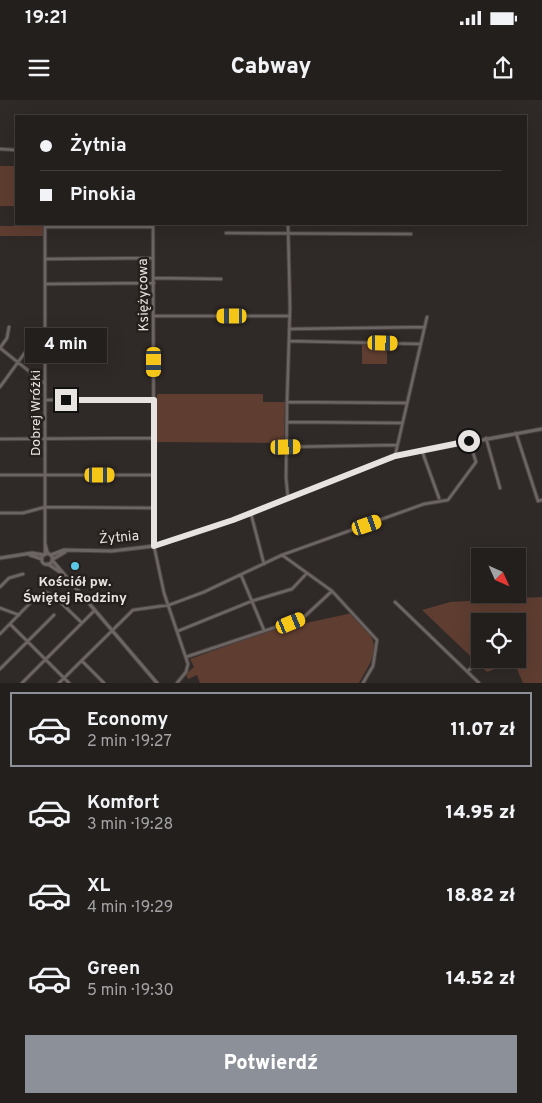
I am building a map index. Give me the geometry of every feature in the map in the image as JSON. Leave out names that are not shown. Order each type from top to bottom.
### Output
[{"type":"street","points":[[0,149],[15,150]]},
{"type":"street","points":[[45,226],[153,225]]},
{"type":"street","name":"Księżycowa","points":[[153,225],[154,546],[169,605],[186,657]]},
{"type":"street","points":[[288,225],[290,316],[286,447],[286,492],[288,498]]},
{"type":"street","name":"Dobrej Wróżki","points":[[45,226],[46,475],[44,542],[48,557]]},
{"type":"street","points":[[226,233],[411,234]]},
{"type":"street","points":[[45,259],[153,258]]},
{"type":"street","points":[[154,278],[221,279]]},
{"type":"street","points":[[45,284],[154,283]]},
{"type":"street","points":[[154,316],[290,316]]},
{"type":"street","points":[[395,456],[427,318]]},
{"type":"street","points":[[9,327],[7,338],[0,348],[45,384]]},
{"type":"street","points":[[289,329],[425,327]]},
{"type":"street","points":[[289,341],[421,344]]},
{"type":"street","points":[[0,387],[29,347]]},
{"type":"street","points":[[45,400],[154,400]]},
{"type":"street","points":[[287,402],[407,403]]},
{"type":"street","points":[[287,422],[402,424]]},
{"type":"street","name":"Żytnia","points":[[48,557],[70,551],[112,551],[154,546],[251,514],[395,456],[542,429]]},
{"type":"street","points":[[516,433],[538,501],[542,500]]},
{"type":"street","points":[[0,438],[154,438]]},
{"type":"street","points":[[486,438],[500,488]]},
{"type":"street","points":[[59,683],[133,610],[169,605],[241,575],[282,555],[424,504],[446,501],[476,462],[469,441]]},
{"type":"street","points":[[286,447],[397,445]]},
{"type":"street","points":[[422,451],[439,498]]},
{"type":"street","points":[[0,475],[154,475]]},
{"type":"street","points":[[0,513],[23,513],[45,508],[155,508]]},
{"type":"street","points":[[251,514],[264,564]]},
{"type":"street","points":[[0,558],[25,554],[48,557],[157,683]]},
{"type":"street","points":[[282,555],[332,591],[377,640],[373,666],[363,683]]},
{"type":"street","points":[[48,557],[44,563],[64,575]]},
{"type":"street","points":[[48,557],[48,564]]},
{"type":"street","points":[[0,587],[9,578],[23,574]]},
{"type":"street","points":[[178,631],[206,622],[214,616],[252,601],[292,589],[307,574]]},
{"type":"street","points":[[241,575],[264,630]]},
{"type":"street","points":[[177,683],[188,669],[186,657],[303,618],[332,591]]},
{"type":"street","points":[[0,634],[39,595],[48,592],[82,622]]},
{"type":"street","points":[[396,602],[479,683]]},
{"type":"street","points":[[22,683],[98,605]]},
{"type":"street","points":[[0,608],[19,615]]},
{"type":"street","points":[[0,669],[54,615]]},
{"type":"street","points":[[10,624],[69,683]]},
{"type":"street","points":[[82,661],[104,683]]},
{"type":"street","points":[[468,671],[471,668]]},
{"type":"shaded area","points":[[0,166],[15,166],[15,206],[0,206]]},
{"type":"shaded area","points":[[0,226],[43,226],[43,236],[0,236]]},
{"type":"shaded area","points":[[362,344],[387,344],[387,364],[362,364]]},
{"type":"shaded area","points":[[157,394],[263,394],[263,402],[285,402],[284,443],[157,442]]},
{"type":"shaded area","points":[[542,597],[542,683],[523,683],[517,668],[526,668],[526,613],[471,613],[471,657],[422,610],[450,602],[526,603],[526,598]]},
{"type":"shaded area","points":[[352,613],[370,635],[374,647],[371,660],[359,683],[200,683],[197,675],[188,679],[186,674],[194,667],[190,659],[265,632]]},
{"type":"shaded area","points":[[483,668],[498,668],[487,672]]},
{"type":"place","name":"Kościół pw. Świętej Rodziny","points":[[75,566]]},
{"type":"route","points":[[66,400],[154,400],[154,546],[251,514],[395,456],[469,441]]}]
